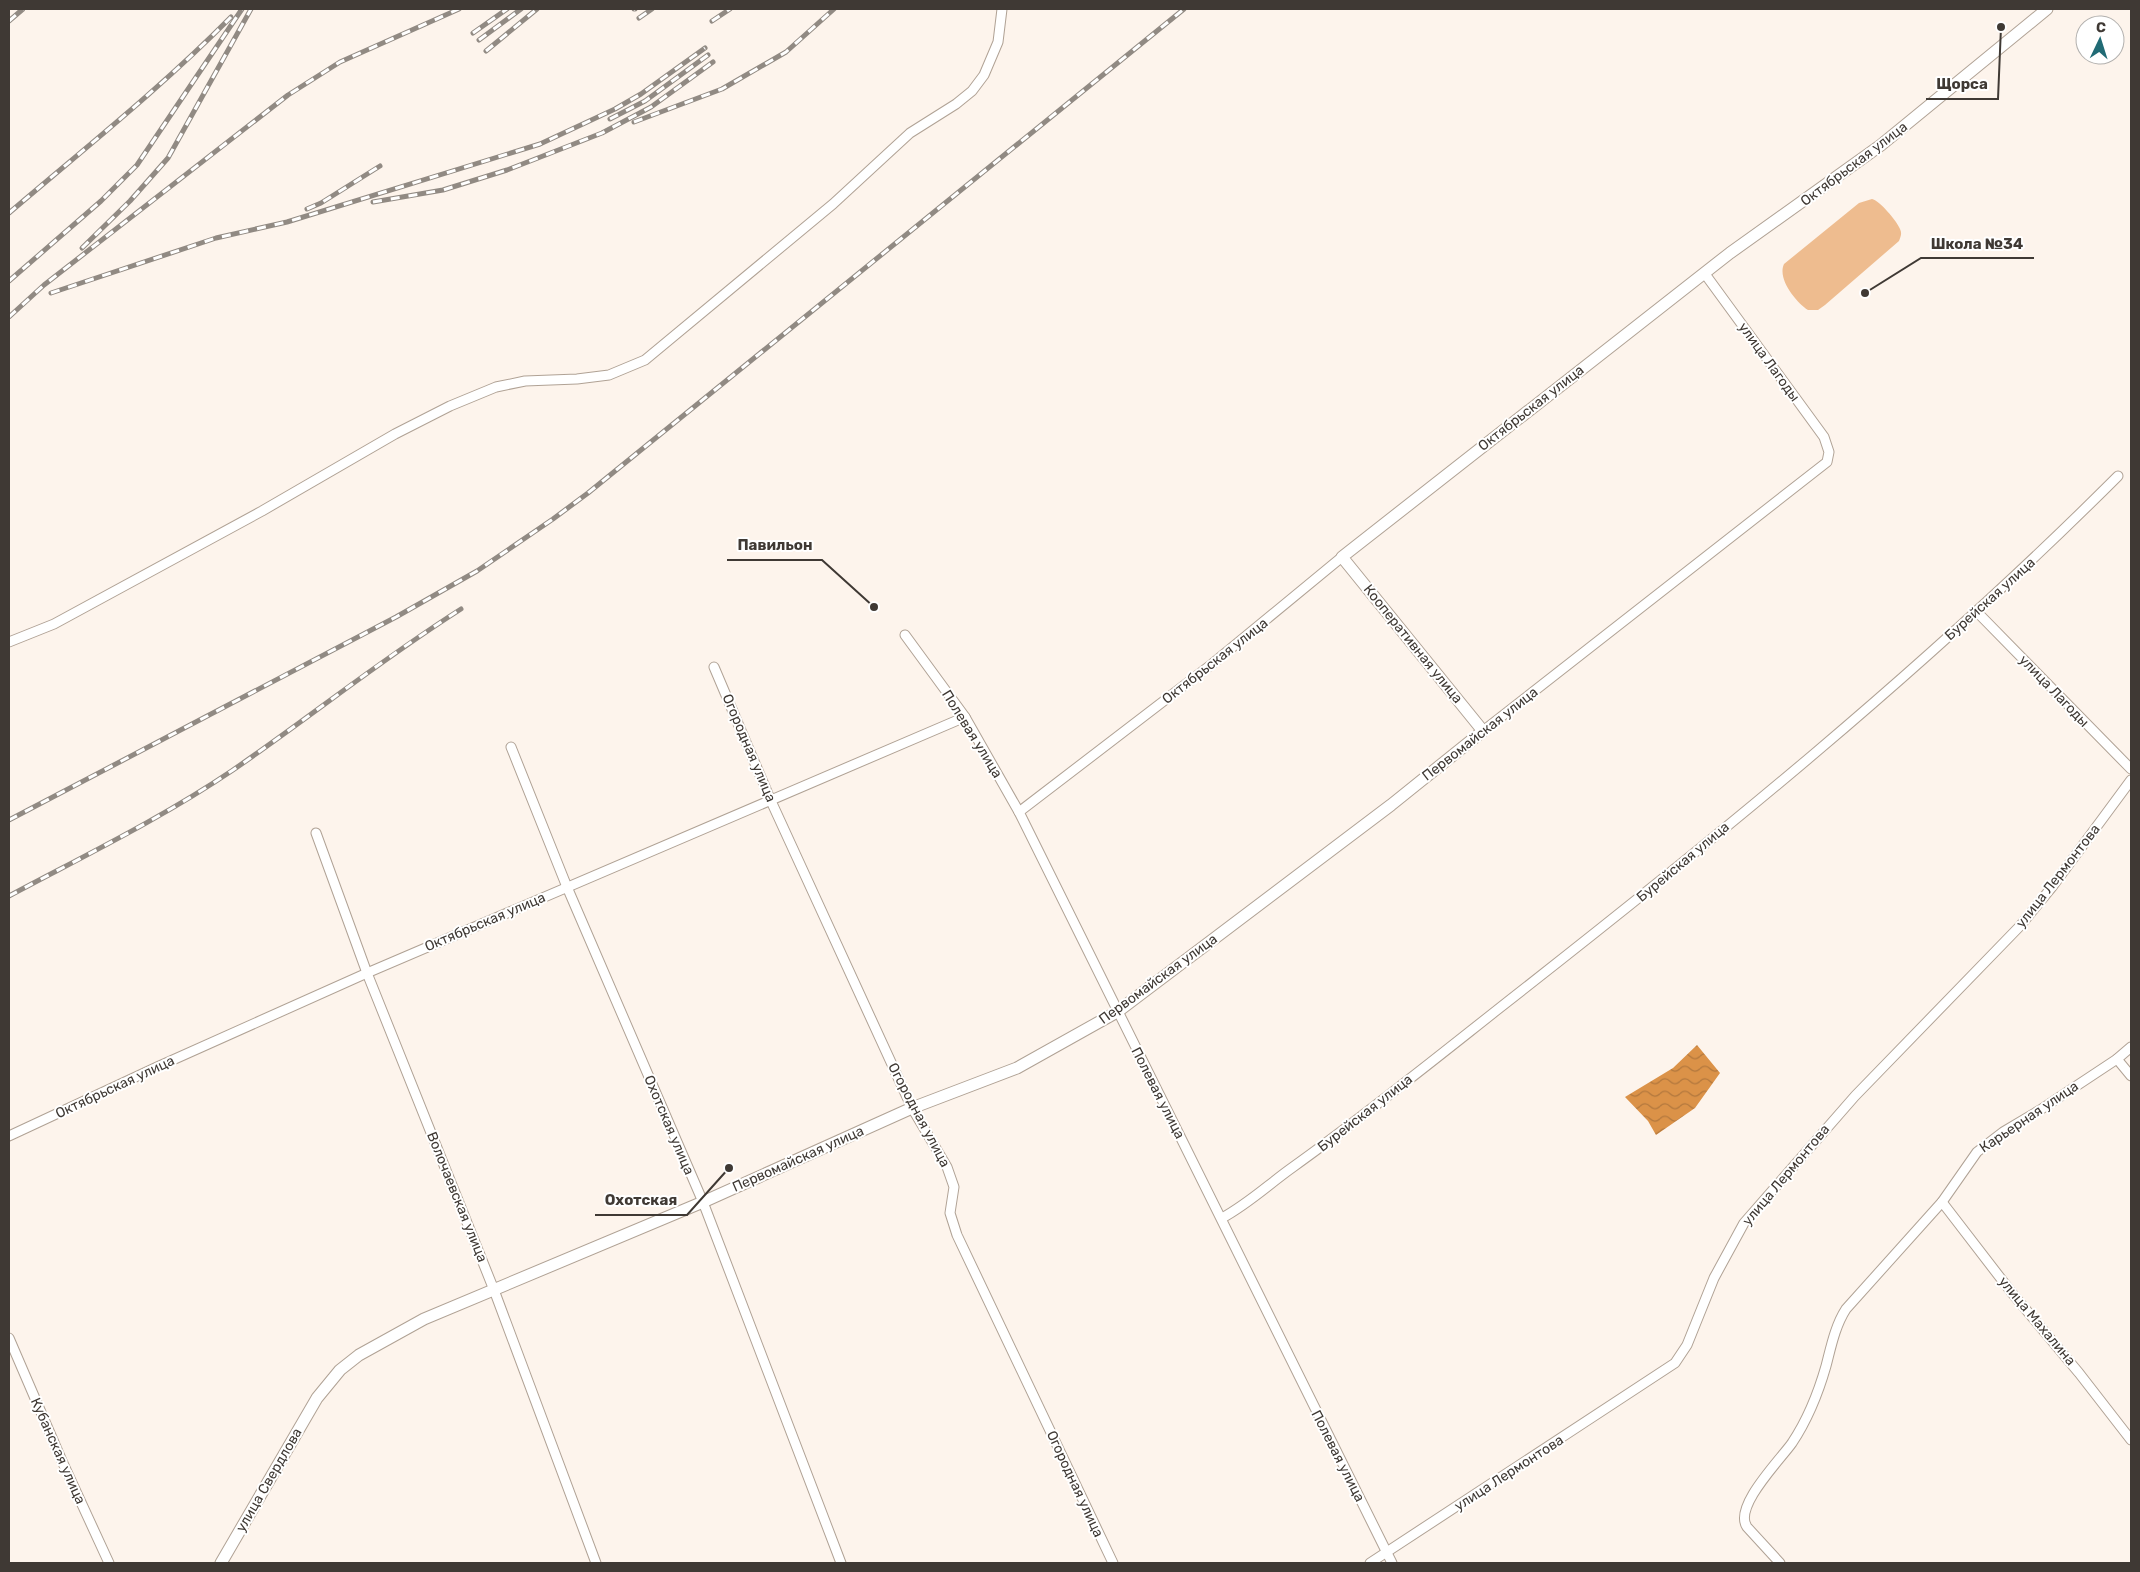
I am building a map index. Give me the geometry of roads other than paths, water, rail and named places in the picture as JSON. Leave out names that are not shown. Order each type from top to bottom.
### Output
[{"type":"main road","name":"Октябрьская улица","points":[[1342,557],[1730,253],[1881,145],[2047,9]]},
{"type":"main road","name":"Кооперативная улица","points":[[1342,557],[1483,731]]},
{"type":"main road","name":"Первомайская улица","points":[[317,1398],[340,1370],[359,1355],[424,1319],[703,1202],[912,1108],[1017,1068],[1117,1012],[1391,805],[1483,731]]},
{"type":"main road","name":"улица Свердлова","points":[[221,1563],[317,1398]]},
{"type":"street","points":[[9,642],[54,624],[262,511],[395,434],[450,406],[496,387],[525,380],[577,379],[609,374],[645,360],[833,204],[910,133],[956,104],[972,91],[984,75],[998,42],[1002,9]]},
{"type":"street","name":"улица Лагоды","points":[[1705,274],[1824,437],[1830,452]]},
{"type":"street","name":"Первомайская улица","points":[[1483,731],[1827,462],[1830,452]]},
{"type":"street","name":"Бурейская улица","points":[[1222,1218],[1246,1204],[1332,1139],[1628,908],[1810,756],[1977,612],[2050,544],[2118,476]]},
{"type":"street","name":"Октябрьская улица","points":[[1019,812],[1212,664],[1342,557]]},
{"type":"street","name":"улица Лагоды","points":[[1977,612],[2131,769]]},
{"type":"street","name":"Полевая улица","points":[[905,635],[965,717],[1019,812],[1392,1563]]},
{"type":"street","name":"Огородная улица","points":[[714,667],[771,801],[912,1108],[947,1167],[954,1187],[950,1213],[957,1235],[1113,1563]]},
{"type":"street","name":"Октябрьская улица","points":[[9,1136],[157,1067],[368,973],[965,717]]},
{"type":"street","name":"Охотская улица","points":[[511,747],[567,887],[703,1202],[841,1563]]},
{"type":"street","name":"улица Лермонтова","points":[[1370,1563],[1675,1363],[1687,1346],[1714,1278],[1744,1223],[1854,1096],[2020,926],[2052,888],[2131,780]]},
{"type":"street","name":"Волочаевская улица","points":[[316,833],[368,973],[494,1290],[596,1563]]},
{"type":"street","name":"Карьерная улица","points":[[1780,1563],[1747,1527],[1744,1518],[1745,1509],[1806,1421],[1820,1385],[1842,1315],[1942,1202],[1968,1163],[1987,1143],[2117,1059],[2131,1047]]},
{"type":"street","points":[[2117,1059],[2131,1076]]},
{"type":"street","name":"улица Махалина","points":[[1942,1202],[2012,1293],[2079,1372],[2131,1440]]},
{"type":"street","name":"Кубанская улица","points":[[9,1338],[109,1563]]},
{"type":"water","points":[[1697,1045],[1720,1073],[1695,1108],[1656,1135],[1648,1121],[1625,1097],[1673,1068]]},
{"type":"railway","points":[[9,21],[23,9]]},
{"type":"railway","points":[[9,281],[101,201],[137,165],[242,9]]},
{"type":"railway","points":[[82,248],[130,201],[168,158],[251,9]]},
{"type":"railway","points":[[9,317],[44,285],[288,95],[340,62],[459,9]]},
{"type":"railway","points":[[473,33],[507,9]]},
{"type":"railway","points":[[479,40],[521,9]]},
{"type":"railway","points":[[486,51],[537,9]]},
{"type":"railway","points":[[639,18],[652,9]]},
{"type":"railway","points":[[712,21],[730,9]]},
{"type":"railway","points":[[634,122],[722,89],[786,52],[834,9]]},
{"type":"railway","points":[[9,820],[396,617],[477,571],[553,519],[588,493],[1184,9]]},
{"type":"railway","points":[[9,213],[150,93],[231,17]]},
{"type":"railway","points":[[51,293],[216,238],[287,222],[540,144],[615,109],[641,94],[705,48]]},
{"type":"railway","points":[[610,119],[645,101],[708,55]]},
{"type":"railway","points":[[373,202],[443,190],[507,170],[602,133],[651,107],[713,62]]},
{"type":"railway","points":[[307,209],[321,203],[380,166]]},
{"type":"railway","points":[[9,896],[122,836],[206,788],[461,609]]},
{"type":"place","name":"Щорса","points":[[2001,27]]},
{"type":"place","name":"Школа №34","points":[[1865,293]]},
{"type":"place","name":"Павильон","points":[[874,607]]},
{"type":"place","name":"Охотская","points":[[729,1168]]}]
